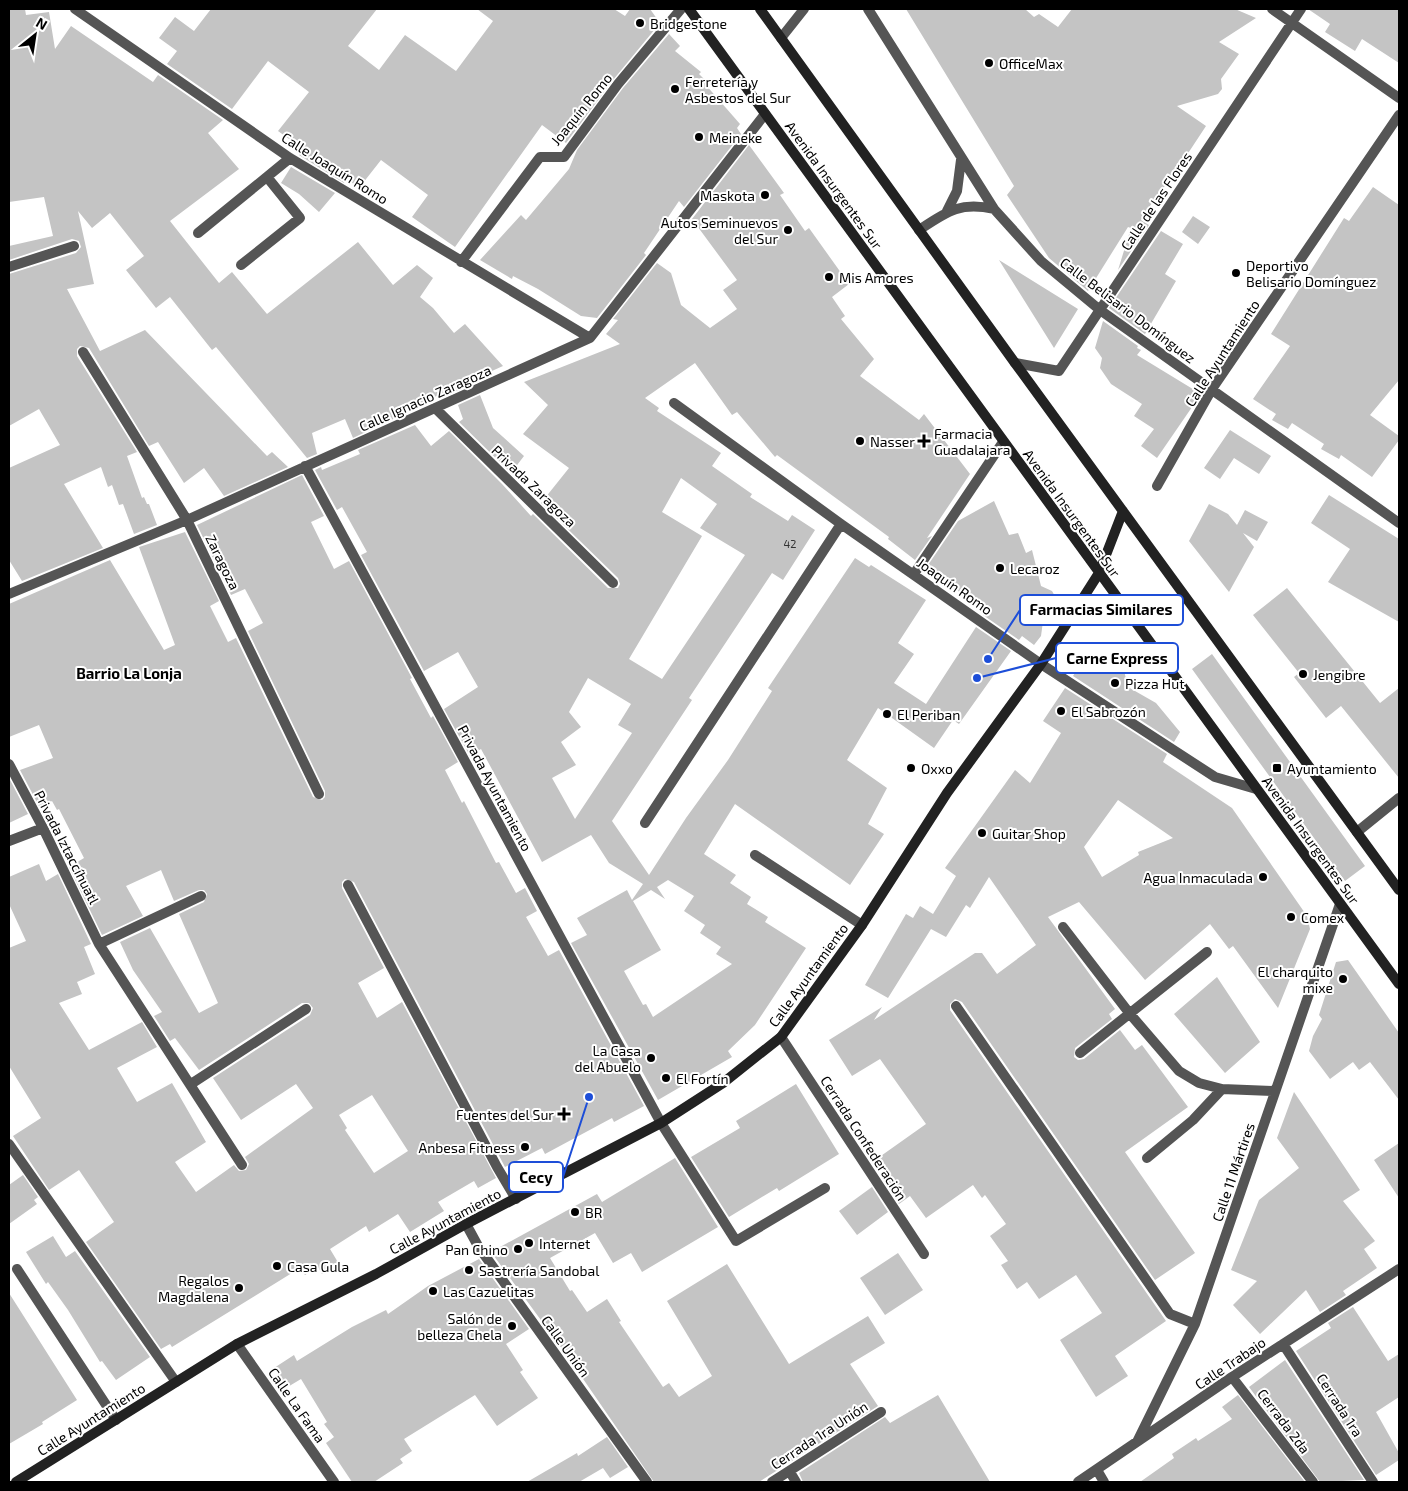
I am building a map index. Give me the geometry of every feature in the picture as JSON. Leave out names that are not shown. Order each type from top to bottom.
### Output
[{"type":"main road","name":"Avenida Insurgentes Sur","points":[[688,9],[1399,984]]},
{"type":"main road","points":[[760,9],[1399,890]]},
{"type":"main road","name":"Calle Ayuntamiento","points":[[16,1482],[237,1344],[376,1274],[466,1224],[661,1122],[723,1083],[781,1037],[862,925],[947,793],[1041,664],[1099,573],[1123,512]]},
{"type":"street","name":"Calle Joaquín Romo","points":[[75,9],[290,158],[590,338]]},
{"type":"street","name":"Joaquín Romo","points":[[461,262],[540,157],[564,157],[618,84],[681,9]]},
{"type":"street","points":[[781,38],[804,9]]},
{"type":"street","name":"Calle Belisario Domínguez","points":[[868,9],[961,160],[994,209],[1041,261],[1100,310],[1399,523]]},
{"type":"street","points":[[1272,9],[1399,98]]},
{"type":"street","name":"Calle de las Flores","points":[[1015,363],[1059,371],[1301,9]]},
{"type":"street","name":"Calle Ignacio Zaragoza","points":[[9,594],[188,520],[590,338],[765,114]]},
{"type":"street","name":"Calle Ayuntamiento","points":[[1157,486],[1212,389],[1399,114]]},
{"type":"street","points":[[198,232],[290,158]]},
{"type":"street","points":[[947,211],[957,191],[961,160]]},
{"type":"street","points":[[241,265],[300,218],[267,176]]},
{"type":"street","points":[[919,230],[947,211],[973,205],[994,209]]},
{"type":"street","points":[[9,267],[74,246]]},
{"type":"street","name":"Zaragoza","points":[[83,352],[188,520],[319,794]]},
{"type":"street","name":"Joaquín Romo","points":[[674,403],[1041,664],[1215,777],[1256,789]]},
{"type":"street","name":"Privada Zaragoza","points":[[436,409],[613,583]]},
{"type":"street","points":[[914,574],[1003,442]]},
{"type":"street","name":"Privada Ayuntamiento","points":[[305,466],[661,1122],[736,1241],[825,1188]]},
{"type":"street","points":[[646,823],[842,524]]},
{"type":"street","name":"Privada Iztaccíhuatl","points":[[9,764],[43,828],[99,944],[242,1165]]},
{"type":"street","points":[[1357,832],[1399,798]]},
{"type":"street","points":[[9,842],[43,828]]},
{"type":"street","points":[[755,855],[862,925]]},
{"type":"street","points":[[348,885],[497,1167],[516,1199]]},
{"type":"street","points":[[99,944],[201,896]]},
{"type":"street","name":"Calle 11 Mártires","points":[[1137,1442],[1195,1324],[1340,904]]},
{"type":"street","points":[[1063,927],[1130,1014],[1179,1070],[1199,1083],[1222,1090],[1275,1091]]},
{"type":"street","points":[[1080,1053],[1206,952]]},
{"type":"street","points":[[956,1006],[1170,1314],[1195,1324]]},
{"type":"street","points":[[191,1084],[306,1009]]},
{"type":"street","name":"Cerrada Confederación","points":[[781,1037],[924,1254]]},
{"type":"street","points":[[1147,1158],[1193,1120],[1222,1090]]},
{"type":"street","points":[[10,1146],[176,1382]]},
{"type":"street","name":"Calle Unión","points":[[466,1224],[478,1246],[647,1482]]},
{"type":"street","points":[[17,1269],[116,1420]]},
{"type":"street","name":"Calle Trabajo","points":[[1078,1482],[1232,1377],[1399,1269]]},
{"type":"street","name":"Calle La Fama","points":[[237,1344],[334,1482]]},
{"type":"street","name":"Cerrada 1ra","points":[[1283,1344],[1373,1482]]},
{"type":"street","name":"Cerrada 2da","points":[[1232,1377],[1313,1482]]},
{"type":"street","name":"Cerrada 1ra Unión","points":[[772,1482],[881,1412]]},
{"type":"street","points":[[1098,1470],[1104,1482]]},
{"type":"street","points":[[790,1472],[796,1482]]},
{"type":"building","points":[[9,9],[25,9],[26,15],[49,12],[55,49],[71,26],[153,82],[158,75],[223,120],[208,133],[239,169],[170,221],[219,283],[232,272],[267,314],[358,242],[393,285],[417,265],[433,278],[420,297],[433,308],[454,333],[465,324],[503,366],[474,379],[475,382],[454,392],[453,389],[404,410],[406,413],[353,438],[345,419],[312,433],[317,454],[307,458],[216,347],[212,350],[170,297],[156,308],[126,270],[144,256],[110,213],[92,228],[78,211],[94,284],[67,289],[100,351],[145,330],[267,456],[272,452],[288,467],[224,496],[204,468],[184,483],[158,442],[149,446],[89,348],[80,346],[77,349],[77,356],[137,452],[127,456],[142,498],[144,497],[147,504],[149,504],[157,525],[134,534],[123,504],[119,505],[112,485],[108,487],[101,467],[64,484],[103,548],[22,581],[9,560],[9,468],[60,445],[39,409],[9,426],[9,274],[76,253],[81,247],[79,241],[72,239],[9,260],[9,246],[53,236],[44,197],[9,202]]},
{"type":"building","points":[[211,9],[377,9],[348,46],[379,70],[405,35],[456,71],[493,21],[477,9],[614,9],[625,16],[630,9],[650,9],[660,23],[613,80],[566,143],[542,125],[455,247],[412,217],[428,195],[381,160],[359,188],[347,179],[344,183],[299,155],[303,149],[278,131],[309,92],[268,61],[232,109],[167,64],[177,51],[159,38],[175,17],[194,31]]},
{"type":"building","points":[[906,9],[1025,9],[1034,17],[1039,14],[1058,27],[1072,9],[1235,9],[1256,18],[1219,42],[1239,54],[1221,79],[1222,89],[1218,94],[1177,106],[1206,126],[1179,167],[1144,214],[1141,220],[1149,225],[1118,270],[1131,228],[1128,227],[1088,291],[1049,258],[1007,195],[1014,186]]},
{"type":"building","points":[[1308,9],[1399,9],[1399,63],[1362,39],[1355,51],[1325,32],[1330,24]]},
{"type":"building","points":[[669,34],[680,46],[675,51],[701,72],[699,74],[707,82],[705,84],[740,124],[737,128],[741,134],[684,207],[679,201],[644,253],[646,255],[597,318],[581,316],[538,289],[513,276],[512,279],[480,260],[521,215],[526,220],[569,169],[577,150],[623,88]]},
{"type":"building","points":[[749,145],[784,193],[780,195],[805,231],[809,228],[849,284],[832,297],[845,316],[841,319],[874,359],[860,376],[919,420],[924,414],[970,474],[927,538],[932,536],[915,560],[888,539],[889,537],[777,455],[775,457],[737,412],[732,415],[695,363],[645,398],[659,408],[657,411],[721,453],[712,466],[752,494],[750,497],[788,521],[792,515],[815,530],[783,580],[772,573],[689,698],[692,700],[612,821],[649,875],[686,818],[728,760],[772,691],[768,688],[855,558],[869,567],[871,565],[926,600],[898,643],[914,654],[894,683],[926,704],[976,627],[1011,651],[959,724],[953,720],[934,748],[878,708],[847,760],[887,788],[868,824],[884,834],[850,885],[735,804],[704,854],[736,875],[730,883],[751,897],[747,904],[768,917],[765,922],[806,948],[755,1025],[728,1051],[732,1057],[658,1100],[571,943],[587,935],[577,918],[627,890],[632,900],[643,884],[609,863],[591,835],[542,862],[481,749],[470,756],[444,709],[478,687],[458,652],[424,671],[361,555],[367,552],[342,507],[337,510],[315,470],[321,467],[322,470],[360,454],[358,450],[415,425],[431,446],[449,431],[531,516],[533,514],[608,588],[618,588],[620,584],[618,578],[541,503],[569,468],[523,434],[548,405],[524,382],[620,344],[606,334],[618,320],[613,319],[657,263],[671,273],[681,305],[710,328],[737,309],[723,290],[737,280],[692,219]],"holes":[[[681,478],[717,504],[700,528],[745,555],[662,679],[629,659],[702,536],[662,512]],[[588,678],[631,704],[618,725],[632,733],[575,819],[552,778],[576,765],[561,742],[581,727],[569,712]],[[668,880],[694,896],[684,911],[705,925],[700,933],[721,947],[716,954],[732,964],[653,1017],[646,1004],[643,1005],[624,971],[661,950],[633,901],[651,890],[665,899],[657,887]]]},
{"type":"building","points":[[291,167],[335,193],[319,212],[299,194],[281,183]]},
{"type":"building","points":[[1373,187],[1399,205],[1399,380],[1370,415],[1399,436],[1399,440],[1372,477],[1341,455],[1339,459],[1321,449],[1324,444],[1292,423],[1288,429],[1272,420],[1276,414],[1253,399],[1290,346],[1271,334],[1344,218],[1349,221]]},
{"type":"building","points":[[1193,216],[1210,227],[1198,244],[1182,232]]},
{"type":"building","points":[[1161,231],[1183,244],[1165,274],[1176,281],[1145,334],[1109,308]]},
{"type":"building","points":[[999,260],[1078,309],[1054,348]]},
{"type":"building","points":[[1103,321],[1138,346],[1137,348],[1141,350],[1137,355],[1201,394],[1157,458],[1141,446],[1154,429],[1134,416],[1142,404],[1111,384],[1100,368],[1102,358],[1095,348]]},
{"type":"building","points":[[480,395],[493,428],[524,456],[511,473],[459,422],[463,419],[458,405]]},
{"type":"building","points":[[1230,430],[1271,456],[1259,474],[1234,458],[1220,479],[1204,468]]},
{"type":"building","points":[[302,475],[324,516],[311,522],[334,569],[349,561],[412,678],[410,679],[431,718],[433,716],[458,762],[445,770],[462,803],[464,801],[496,863],[499,862],[516,893],[525,888],[537,911],[526,917],[548,956],[559,950],[644,1106],[614,1122],[612,1118],[545,1154],[542,1148],[505,1167],[354,882],[345,879],[342,882],[342,888],[384,968],[358,983],[377,1018],[402,1002],[496,1178],[478,1188],[474,1181],[438,1202],[444,1211],[410,1232],[398,1214],[369,1232],[366,1226],[330,1249],[339,1264],[322,1274],[318,1267],[305,1275],[300,1268],[172,1347],[170,1344],[161,1349],[86,1242],[114,1222],[79,1170],[49,1190],[13,1136],[41,1118],[9,1066],[9,948],[26,941],[9,904],[9,877],[39,864],[46,881],[58,874],[91,944],[84,947],[95,974],[77,982],[82,994],[59,1003],[89,1050],[142,1022],[157,1047],[117,1068],[137,1102],[172,1083],[206,1142],[175,1162],[196,1192],[234,1165],[239,1171],[246,1170],[249,1164],[245,1157],[313,1108],[296,1084],[241,1120],[213,1078],[310,1015],[313,1008],[309,1003],[302,1003],[199,1070],[175,1038],[170,1041],[154,1016],[162,1012],[133,970],[120,942],[150,928],[199,1013],[218,1003],[179,914],[204,902],[207,894],[204,890],[199,890],[174,901],[161,870],[126,886],[143,916],[102,935],[69,867],[84,858],[59,809],[57,810],[52,801],[40,808],[20,770],[53,758],[39,725],[9,737],[9,604],[110,560],[164,650],[175,645],[139,547],[185,532],[219,601],[210,606],[228,642],[236,638],[313,797],[322,800],[325,797],[325,791],[248,631],[263,623],[245,589],[231,595],[197,525]],"holes":[[[372,1095],[408,1151],[374,1173],[345,1130],[347,1128],[339,1115]]]},
{"type":"building","points":[[1329,495],[1399,539],[1399,622],[1328,582],[1350,549],[1311,523]]},
{"type":"building","points":[[994,501],[1009,535],[1018,533],[1026,553],[1032,550],[1041,586],[1052,591],[1056,598],[1051,609],[1044,614],[1041,636],[1034,645],[1022,636],[1019,640],[983,615],[986,611],[926,568],[958,521]]},
{"type":"building","points":[[1209,504],[1228,514],[1237,525],[1245,510],[1268,522],[1257,541],[1243,533],[1254,547],[1229,592],[1189,541]]},
{"type":"building","points":[[1287,588],[1380,703],[1399,688],[1399,778],[1341,706],[1326,718],[1294,677],[1299,673],[1253,615]]},
{"type":"building","points":[[1120,654],[1128,687],[1156,703],[1180,732],[1174,742],[1073,676],[1085,656],[1099,664]]},
{"type":"building","points":[[1212,654],[1365,866],[1345,881],[1192,669]]},
{"type":"building","points":[[1065,688],[1167,754],[1163,762],[1232,808],[1307,916],[1310,929],[1278,1008],[1233,946],[1229,949],[1210,924],[1145,980],[1079,902],[1048,917],[1115,1009],[1109,1014],[1112,1019],[1075,1048],[1074,1057],[1078,1060],[1084,1059],[1120,1030],[1135,1050],[1142,1045],[1188,1107],[1125,1152],[1195,1253],[1155,1280],[962,1002],[955,999],[950,1004],[950,1010],[1166,1321],[1115,1356],[1128,1376],[1096,1397],[1060,1340],[1102,1313],[1076,1275],[1039,1299],[1027,1282],[1017,1289],[1001,1265],[1008,1261],[990,1236],[1006,1224],[985,1195],[982,1198],[973,1185],[926,1218],[910,1196],[899,1204],[883,1179],[889,1175],[878,1158],[926,1124],[880,1059],[852,1076],[829,1040],[882,1007],[874,1020],[975,953],[982,953],[997,974],[1036,945],[989,877],[970,908],[966,905],[946,937],[931,929],[888,998],[865,985],[906,914],[913,918],[920,906],[933,914],[956,876],[945,868],[1015,770],[1030,783],[1061,733],[1043,721]],"holes":[[[1118,800],[1173,838],[1138,852],[1139,855],[1102,877],[1084,847]]]},
{"type":"building","points":[[9,778],[28,814],[9,823]]},
{"type":"building","points":[[1348,960],[1399,1033],[1399,1100],[1370,1062],[1359,1070],[1353,1062],[1330,1079],[1309,1051],[1313,1036],[1322,1019],[1319,1015],[1336,962]]},
{"type":"building","points":[[1217,977],[1260,1042],[1225,1073],[1174,1014]]},
{"type":"building","points":[[796,1084],[839,1154],[779,1191],[777,1188],[729,1217],[691,1157],[740,1128],[736,1121]]},
{"type":"building","points":[[1294,1092],[1360,1190],[1343,1201],[1375,1241],[1364,1249],[1377,1268],[1343,1291],[1346,1295],[1320,1312],[1306,1290],[1260,1334],[1233,1305],[1257,1281],[1231,1270],[1259,1200],[1299,1168],[1277,1138]]},
{"type":"building","points":[[1399,1143],[1399,1198],[1374,1160]]},
{"type":"building","points":[[675,1158],[718,1227],[642,1272],[631,1253],[613,1263],[595,1233],[550,1258],[570,1291],[572,1290],[587,1312],[607,1299],[621,1321],[619,1322],[663,1387],[669,1383],[679,1397],[712,1376],[667,1301],[727,1264],[789,1364],[868,1316],[885,1343],[850,1364],[878,1406],[759,1482],[654,1482],[568,1357],[491,1252],[597,1194],[602,1202]]},
{"type":"building","points":[[23,1175],[38,1197],[34,1200],[37,1204],[9,1224],[9,1185]]},
{"type":"building","points":[[872,1187],[888,1212],[857,1235],[839,1211]]},
{"type":"building","points":[[53,1236],[66,1257],[75,1251],[150,1357],[116,1380],[102,1361],[100,1362],[68,1310],[48,1282],[46,1284],[26,1252]]},
{"type":"building","points":[[898,1253],[923,1290],[885,1315],[860,1278]]},
{"type":"building","points":[[479,1259],[529,1329],[506,1344],[523,1370],[520,1372],[538,1398],[497,1426],[475,1395],[404,1439],[412,1451],[400,1459],[403,1463],[374,1482],[352,1482],[326,1443],[334,1437],[324,1424],[327,1422],[301,1379],[286,1388],[274,1368],[294,1355],[297,1361],[352,1327],[386,1310],[388,1314],[428,1286]]},
{"type":"building","points":[[9,1293],[77,1400],[42,1422],[43,1424],[9,1444]]},
{"type":"building","points":[[1353,1307],[1388,1361],[1399,1354],[1399,1397],[1376,1412],[1399,1453],[1399,1460],[1376,1475],[1296,1351],[1331,1328],[1328,1323]]},
{"type":"building","points":[[1285,1360],[1364,1480],[1320,1482],[1249,1387]]},
{"type":"building","points":[[938,1395],[990,1482],[803,1482],[799,1473],[885,1417],[890,1423]]},
{"type":"building","points":[[1238,1395],[1305,1482],[1140,1482],[1174,1458],[1172,1454],[1196,1438],[1198,1441],[1232,1419],[1222,1407]]},
{"type":"building","points":[[607,1437],[628,1467],[610,1478],[603,1468],[579,1482],[527,1482],[577,1453],[578,1456]]},
{"type":"place","name":"Bridgestone","points":[[640,23]]},
{"type":"place","name":"OfficeMax","points":[[989,63]]},
{"type":"place","name":"Ferretería y Asbestos del Sur","points":[[675,89]]},
{"type":"place","name":"Meineke","points":[[699,137]]},
{"type":"place","name":"Maskota","points":[[765,195]]},
{"type":"place","name":"Autos Seminuevos del Sur","points":[[788,230]]},
{"type":"place","name":"Deportivo Belisario Domínguez","points":[[1236,273]]},
{"type":"place","name":"Mis Amores","points":[[829,277]]},
{"type":"place","name":"Nasser","points":[[860,441]]},
{"type":"place","name":"Farmacia Guadalajara","points":[[924,441]]},
{"type":"place","name":"Lecaroz","points":[[1000,568]]},
{"type":"place","name":"Farmacias Similares","points":[[988,659]]},
{"type":"place","name":"Jengibre","points":[[1303,674]]},
{"type":"place","name":"Carne Express","points":[[977,678]]},
{"type":"place","name":"Pizza Hut","points":[[1115,683]]},
{"type":"place","name":"El Sabrozón","points":[[1061,711]]},
{"type":"place","name":"El Periban","points":[[887,714]]},
{"type":"place","name":"Oxxo","points":[[911,768]]},
{"type":"place","name":"Ayuntamiento","points":[[1277,768]]},
{"type":"place","name":"Guitar Shop","points":[[982,833]]},
{"type":"place","name":"Agua Inmaculada","points":[[1263,877]]},
{"type":"place","name":"Comex","points":[[1291,917]]},
{"type":"place","name":"El charquito mixe","points":[[1343,979]]},
{"type":"place","name":"La Casa del Abuelo","points":[[651,1058]]},
{"type":"place","name":"El Fortín","points":[[666,1078]]},
{"type":"place","name":"Cecy","points":[[589,1097]]},
{"type":"place","name":"Fuentes del Sur","points":[[564,1114]]},
{"type":"place","name":"Anbesa Fitness","points":[[525,1147]]},
{"type":"place","name":"BR","points":[[575,1212]]},
{"type":"place","name":"Internet","points":[[529,1243]]},
{"type":"place","name":"Pan Chino","points":[[518,1249]]},
{"type":"place","name":"Casa Gula","points":[[277,1266]]},
{"type":"place","name":"Sastrería Sandobal","points":[[469,1270]]},
{"type":"place","name":"Regalos Magdalena","points":[[239,1288]]},
{"type":"place","name":"Las Cazuelitas","points":[[433,1291]]},
{"type":"place","name":"Salón de belleza Chela","points":[[512,1326]]},
{"type":"district","name":"Barrio La Lonja","points":[[129,673]]}]
